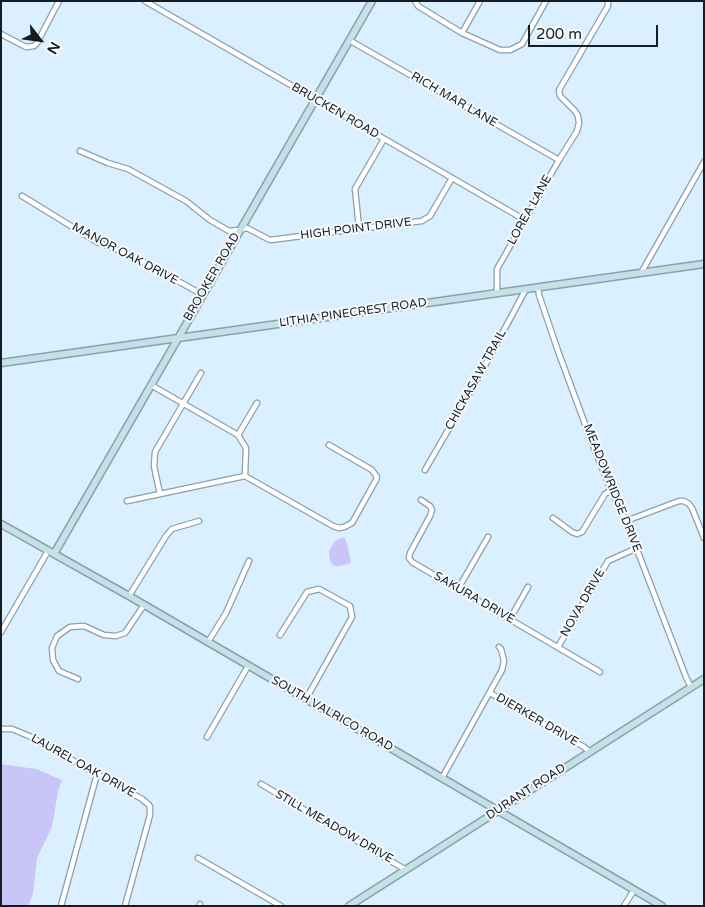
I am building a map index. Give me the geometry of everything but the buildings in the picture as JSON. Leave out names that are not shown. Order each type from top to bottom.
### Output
[{"type":"street","points":[[1,34],[26,47],[34,46],[59,1]]},
{"type":"street","name":"BRUCKEN ROAD","points":[[145,1],[525,220]]},
{"type":"street","name":"BROOKER ROAD","points":[[51,552],[151,385],[372,1]]},
{"type":"street","points":[[415,1],[418,6],[462,33],[500,50],[510,50],[522,44],[546,1]]},
{"type":"street","points":[[462,33],[480,1]]},
{"type":"street","name":"LOREA LANE","points":[[497,293],[497,269],[577,131],[578,116],[560,96],[559,90],[608,6],[608,1]]},
{"type":"street","name":"RICH MAR LANE","points":[[349,40],[559,160]]},
{"type":"street","points":[[359,228],[355,189],[384,139]]},
{"type":"street","name":"HIGH POINT DRIVE","points":[[80,151],[128,169],[186,201],[210,220],[229,231],[247,228],[270,240],[422,220],[430,216],[452,178]]},
{"type":"street","points":[[641,273],[704,162]]},
{"type":"street","name":"MANOR OAK DRIVE","points":[[22,196],[97,242],[133,256],[203,295]]},
{"type":"street","name":"LITHIA PINECREST ROAD","points":[[1,362],[704,264]]},
{"type":"street","name":"MEADOWRIDGE DRIVE","points":[[538,287],[558,351],[611,490],[637,548],[691,687]]},
{"type":"street","name":"CHICKASAW TRAIL","points":[[425,470],[481,373],[526,289]]},
{"type":"street","points":[[160,494],[154,466],[155,452],[201,373]]},
{"type":"street","points":[[151,385],[238,435],[246,448],[245,476]]},
{"type":"street","points":[[238,435],[257,403]]},
{"type":"street","points":[[127,501],[245,476],[332,526],[339,528],[347,526],[352,523],[377,476],[372,470],[329,445]]},
{"type":"street","points":[[554,518],[572,532],[577,534],[582,532],[605,494],[611,490]]},
{"type":"street","name":"SAKURA DRIVE","points":[[421,500],[430,506],[432,510],[410,552],[409,558],[412,562],[600,672]]},
{"type":"street","points":[[626,521],[679,501],[684,501],[692,508],[704,538]]},
{"type":"street","points":[[129,596],[166,536],[172,530],[199,521]]},
{"type":"street","name":"SOUTH VALRICO ROAD","points":[[1,524],[129,596],[662,906]]},
{"type":"street","points":[[458,589],[488,537]]},
{"type":"street","name":"NOVA DRIVE","points":[[558,647],[608,561],[637,548]]},
{"type":"street","points":[[1,632],[51,552]]},
{"type":"street","points":[[208,642],[226,613],[248,561]]},
{"type":"street","points":[[510,620],[528,587]]},
{"type":"street","points":[[280,635],[307,592],[319,588],[350,606],[352,617],[306,699]]},
{"type":"street","points":[[78,679],[58,671],[53,660],[52,648],[57,636],[70,627],[84,626],[104,635],[116,636],[125,634],[144,605]]},
{"type":"street","points":[[490,693],[502,670],[504,661],[499,648]]},
{"type":"street","points":[[207,737],[248,666]]},
{"type":"street","name":"DURANT ROAD","points":[[349,906],[704,679]]},
{"type":"street","name":"DIERKER DRIVE","points":[[442,778],[490,693],[584,746],[590,752]]},
{"type":"street","name":"LAUREL OAK DRIVE","points":[[1,729],[12,729],[29,736],[142,799],[150,807],[150,815],[125,906]]},
{"type":"street","points":[[61,906],[97,774]]},
{"type":"street","name":"STILL MEADOW DRIVE","points":[[261,784],[406,870]]},
{"type":"street","points":[[198,858],[281,906]]},
{"type":"street","points":[[624,906],[634,890]]},
{"type":"shaded area","points":[[344,537],[351,563],[334,566],[330,561],[329,551],[335,541]]},
{"type":"shaded area","points":[[1,764],[36,769],[62,780],[52,827],[37,858],[33,894],[28,906],[1,906]]}]
